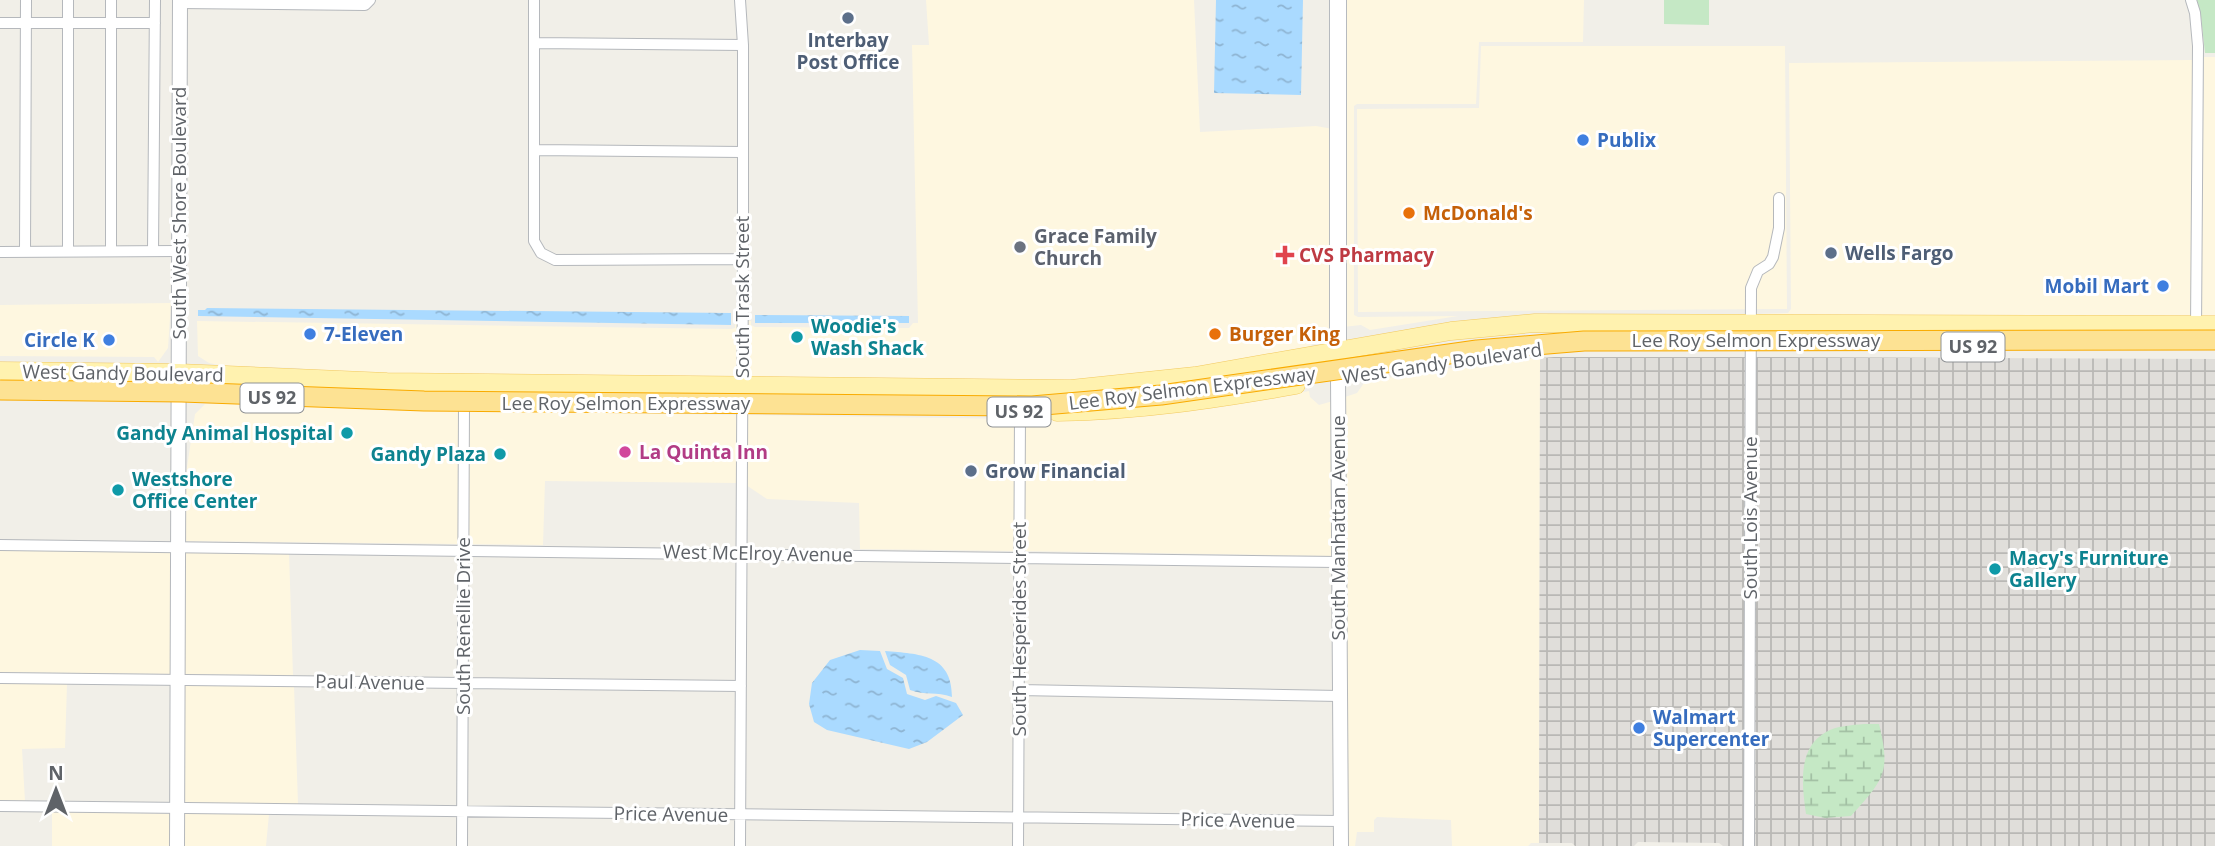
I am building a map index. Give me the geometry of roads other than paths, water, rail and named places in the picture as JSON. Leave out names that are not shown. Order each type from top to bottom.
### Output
[{"type":"highway","name":"Lee Roy Selmon Expressway","points":[[0,377],[182,379],[425,389],[1032,395],[1160,386],[1476,341],[1584,332],[2209,329]]},
{"type":"highway","name":"Lee Roy Selmon Expressway","points":[[0,391],[182,392],[424,401],[1032,405],[1161,396],[1477,350],[1584,341],[2215,340]]},
{"type":"main road","name":"South Manhattan Avenue","points":[[1338,0],[1338,377]]},
{"type":"main road","name":"West Gandy Boulevard","points":[[0,372],[179,373],[368,382],[1071,389],[1183,378],[1401,339],[1490,327],[1598,323],[1752,323],[2209,329],[2215,325]]},
{"type":"main road","points":[[1338,377],[1347,364],[1370,352],[1491,332],[1589,327],[1598,323]]},
{"type":"main road","points":[[1623,345],[1635,340],[1717,340],[1738,336],[1752,323]]},
{"type":"main road","points":[[1751,346],[1763,334],[1779,328],[2015,329],[2026,325]]},
{"type":"main road","points":[[2059,347],[2079,340],[2179,341],[2209,329]]},
{"type":"main road","points":[[2196,348],[2204,331],[2209,329]]},
{"type":"main road","name":"West Gandy Boulevard","points":[[0,391],[179,394],[464,405],[1086,411],[1214,399],[1495,352],[1549,347],[1623,345],[2215,348]]},
{"type":"main road","points":[[1086,411],[1109,404],[1205,394],[1305,374],[1328,364],[1338,352]]},
{"type":"main road","points":[[424,404],[460,390],[463,383]]},
{"type":"main road","points":[[464,405],[475,393],[486,388],[578,389],[593,384]]},
{"type":"main road","points":[[603,407],[623,401],[714,403],[730,400],[741,386]]},
{"type":"main road","points":[[741,409],[747,396],[761,391],[845,392],[854,387]]},
{"type":"main road","points":[[912,411],[950,402],[1051,402],[1062,399],[1071,389]]},
{"type":"street","points":[[25,252],[26,0]]},
{"type":"street","points":[[68,0],[68,251]]},
{"type":"street","points":[[111,0],[111,251]]},
{"type":"street","points":[[153,251],[155,0]]},
{"type":"street","points":[[180,2],[365,5],[370,0]]},
{"type":"street","points":[[534,0],[534,241],[541,253],[555,260],[743,259]]},
{"type":"street","name":"South Trask Street","points":[[740,0],[743,46],[740,846]]},
{"type":"street","points":[[2191,0],[2198,46],[2209,329]]},
{"type":"street","name":"South West Shore Boulevard","points":[[177,846],[180,2]]},
{"type":"street","points":[[0,23],[155,23]]},
{"type":"street","points":[[535,43],[743,46]]},
{"type":"street","points":[[535,150],[743,152]]},
{"type":"street","name":"South Lois Avenue","points":[[1749,846],[1751,288],[1759,271],[1769,264],[1773,257],[1779,228],[1779,198]]},
{"type":"street","points":[[0,251],[179,251]]},
{"type":"street","name":"South Manhattan Avenue","points":[[1338,377],[1341,846]]},
{"type":"street","name":"South Renellie Drive","points":[[462,846],[464,405]]},
{"type":"street","name":"South Hesperides Street","points":[[1018,846],[1020,412]]},
{"type":"street","name":"West McElroy Avenue","points":[[0,545],[1338,562]]},
{"type":"street","name":"Paul Avenue","points":[[0,678],[741,686]]},
{"type":"street","points":[[1019,690],[1339,695]]},
{"type":"street","name":"Price Avenue","points":[[0,806],[1341,821]]},
{"type":"water","points":[[1216,0],[1303,0],[1301,95],[1214,93]]},
{"type":"water","points":[[198,310],[731,313],[731,325],[198,316]]},
{"type":"water","points":[[755,315],[909,316],[909,323],[755,323]]},
{"type":"water","points":[[860,650],[880,651],[887,669],[903,678],[907,694],[925,700],[936,696],[956,703],[963,715],[927,742],[909,749],[827,730],[814,722],[809,704],[812,683],[830,660]]},
{"type":"water","points":[[885,651],[910,653],[940,664],[951,683],[952,697],[910,690],[906,675],[890,665]]},
{"type":"place","name":"Interbay Post Office","points":[[848,18]]},
{"type":"place","name":"Publix","points":[[1583,140]]},
{"type":"place","name":"McDonald's","points":[[1409,213]]},
{"type":"place","name":"Grace Family Church","points":[[1020,247]]},
{"type":"place","name":"Wells Fargo","points":[[1831,253]]},
{"type":"place","name":"CVS Pharmacy","points":[[1285,255]]},
{"type":"place","name":"Mobil Mart","points":[[2163,286]]},
{"type":"place","name":"7-Eleven","points":[[310,334]]},
{"type":"place","name":"Burger King","points":[[1215,334]]},
{"type":"place","name":"Woodie's Wash Shack","points":[[797,337]]},
{"type":"place","name":"Circle K","points":[[109,340]]},
{"type":"place","name":"Gandy Animal Hospital","points":[[347,433]]},
{"type":"place","name":"La Quinta Inn","points":[[625,452]]},
{"type":"place","name":"Gandy Plaza","points":[[500,454]]},
{"type":"place","name":"Grow Financial","points":[[971,471]]},
{"type":"place","name":"Westshore Office Center","points":[[118,490]]},
{"type":"place","name":"Macy's Furniture Gallery","points":[[1995,569]]},
{"type":"place","name":"Walmart Supercenter","points":[[1639,728]]}]
